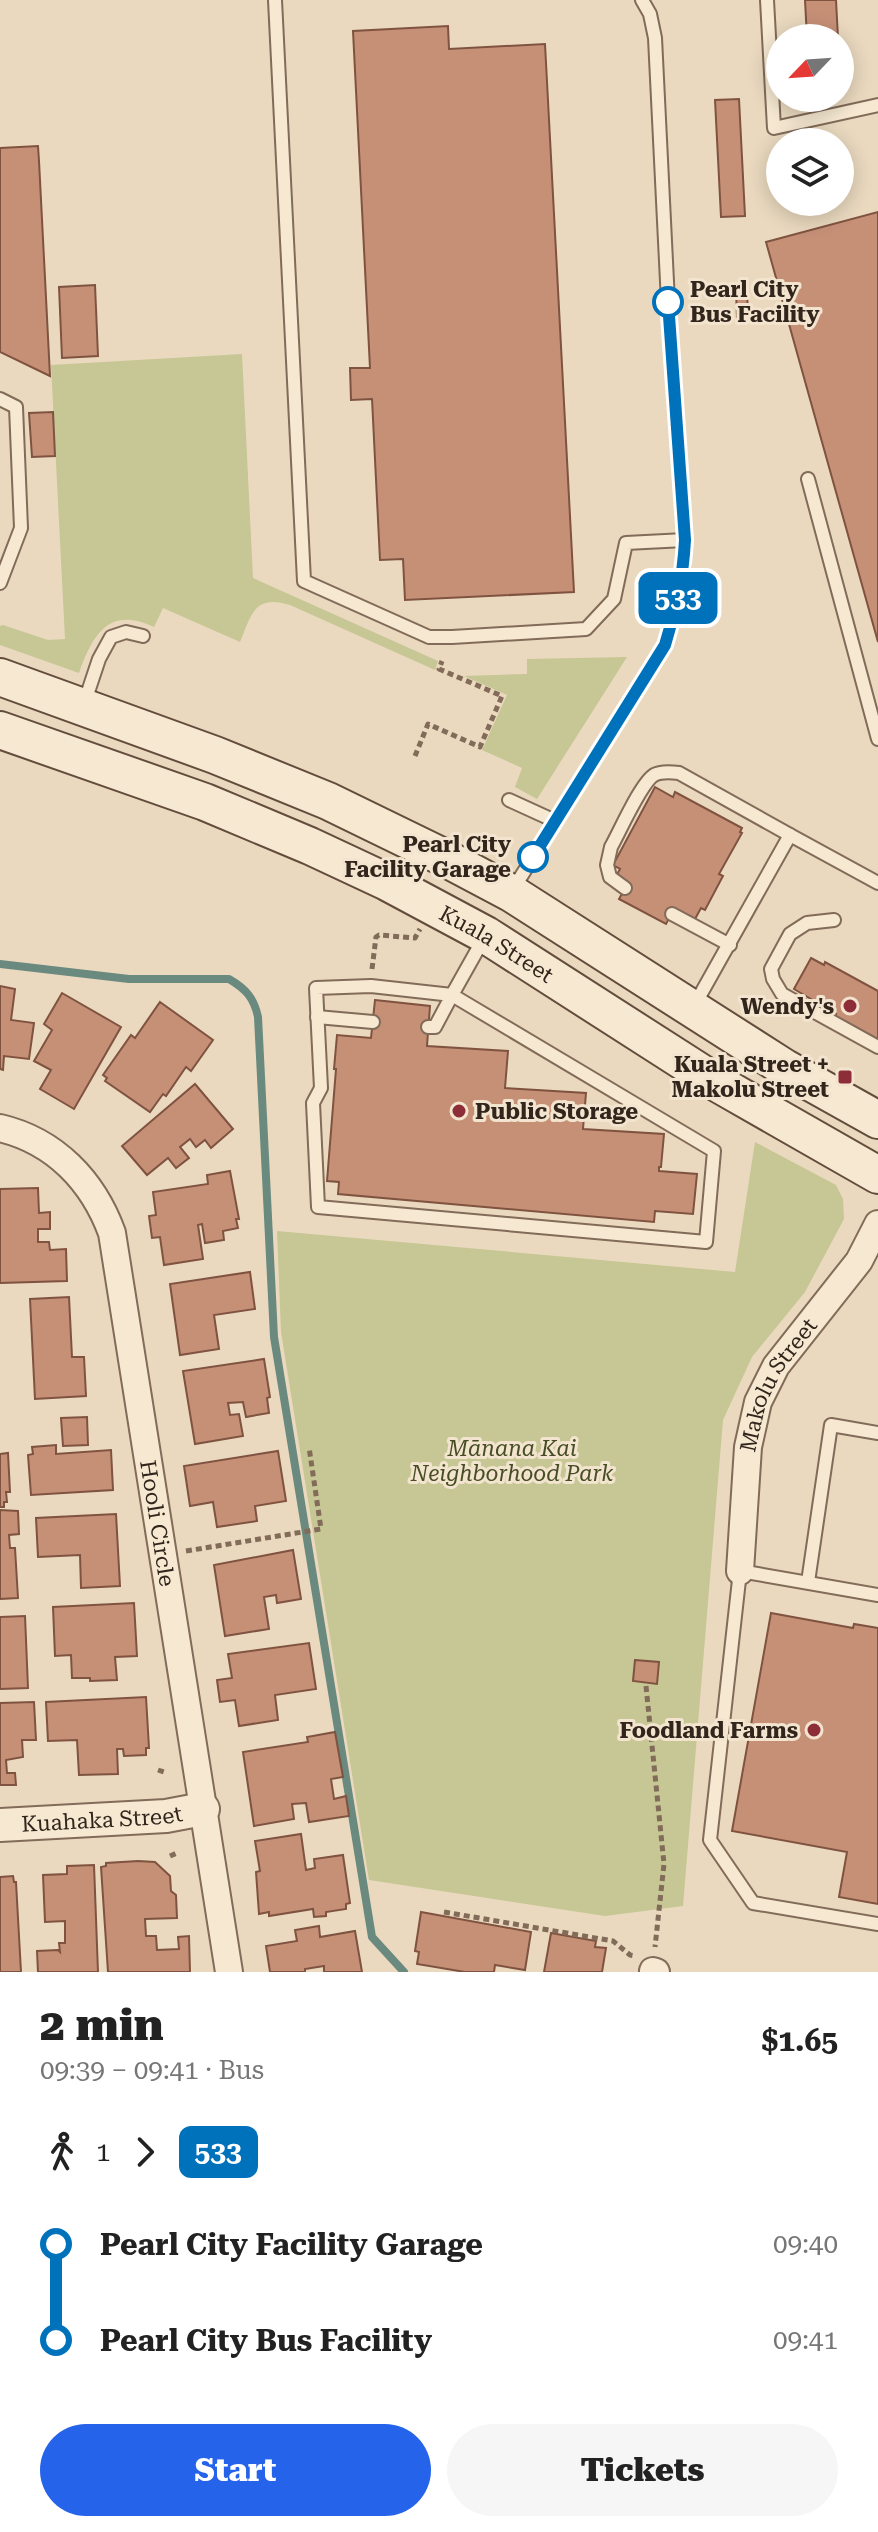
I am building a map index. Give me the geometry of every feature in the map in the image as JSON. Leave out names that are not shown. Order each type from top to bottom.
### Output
[{"type":"main road","points":[[0,677],[215,755],[328,801],[511,893],[785,1068],[878,1120]]},
{"type":"main road","name":"Kuala Street","points":[[0,730],[205,802],[387,882],[486,935],[717,1083],[878,1175]]},
{"type":"main road","points":[[486,935],[511,893]]},
{"type":"street","name":"Hooli Circle","points":[[0,1128],[41,1143],[80,1175],[93,1193],[112,1233],[229,1972]]},
{"type":"street","name":"Makolu Street","points":[[740,1571],[748,1447],[758,1402],[776,1366],[859,1261],[878,1224]]},
{"type":"street","name":"Kuahaka Street","points":[[0,1825],[166,1816],[203,1809]]},
{"type":"lane","points":[[275,0],[304,581],[429,637],[586,629],[614,599],[626,543],[685,540]]},
{"type":"lane","points":[[511,893],[665,645],[683,577],[685,540],[668,302],[655,38],[650,14],[642,0]]},
{"type":"lane","points":[[767,0],[774,128],[878,105]]},
{"type":"lane","points":[[0,399],[16,407],[21,528],[0,583]]},
{"type":"lane","points":[[808,479],[878,739]]},
{"type":"lane","points":[[82,707],[99,659],[111,637],[126,632],[143,636]]},
{"type":"lane","points":[[625,888],[613,881],[608,871],[611,847],[646,783],[655,774],[667,771],[679,773],[878,883]]},
{"type":"lane","points":[[509,800],[555,821]]},
{"type":"lane","points":[[692,1010],[790,835]]},
{"type":"lane","points":[[672,914],[730,945]]},
{"type":"lane","points":[[834,920],[807,923],[790,934],[773,963],[773,979],[782,994],[878,1047]]},
{"type":"lane","points":[[428,1027],[435,1027],[486,935]]},
{"type":"lane","points":[[371,986],[452,995],[714,1151],[706,1242],[318,1207],[313,1103],[321,1088],[316,988],[371,986]]},
{"type":"lane","points":[[317,1017],[373,1022]]},
{"type":"lane","points":[[808,1582],[831,1425],[878,1430]]},
{"type":"lane","points":[[878,1595],[740,1571],[710,1840],[753,1903],[878,1924]]},
{"type":"path","points":[[415,756],[428,724],[480,747],[502,696],[439,669],[442,661]]},
{"type":"path","points":[[372,974],[376,937],[415,938],[421,927]]},
{"type":"path","points":[[193,1550],[321,1529],[309,1447]]},
{"type":"path","points":[[444,1912],[613,1941],[654,1968],[664,1864],[646,1686]]},
{"type":"path","points":[[170,1856],[177,1853]]},
{"type":"green space","points":[[242,354],[253,578],[438,661],[435,670],[278,602],[262,604],[256,609],[240,642],[163,608],[154,627],[138,621],[114,622],[90,646],[79,673],[0,645],[0,626],[3,625],[48,640],[65,639],[51,365]]},
{"type":"green space","points":[[627,657],[537,799],[515,787],[522,768],[482,750],[507,695],[464,676],[527,674],[527,659]]},
{"type":"green space","name":"Mānana Kai Neighborhood Park","points":[[755,1142],[836,1185],[843,1199],[844,1219],[805,1292],[752,1357],[723,1420],[683,1906],[605,1916],[369,1880],[281,1332],[277,1231],[735,1272]]},
{"type":"building","points":[[805,0],[836,0],[837,24],[806,24]]},
{"type":"building","points":[[448,26],[449,49],[545,44],[574,592],[405,600],[403,559],[380,560],[372,399],[351,400],[350,368],[370,368],[353,31]]},
{"type":"building","points":[[739,99],[745,216],[721,217],[715,100]]},
{"type":"building","points":[[38,146],[50,376],[0,352],[0,148]]},
{"type":"building","points":[[878,212],[878,642],[766,242]]},
{"type":"building","points":[[95,285],[98,356],[62,358],[59,287]]},
{"type":"building","points":[[747,289],[748,317],[737,317],[736,290]]},
{"type":"building","points":[[53,412],[55,456],[32,457],[29,413]]},
{"type":"building","points":[[655,787],[673,797],[675,792],[742,828],[719,874],[723,876],[705,910],[701,908],[691,921],[673,911],[666,924],[619,899],[626,886],[614,880],[620,869],[613,865]]},
{"type":"building","name":"Wendy's","points":[[811,958],[824,965],[825,962],[878,991],[878,1041],[835,1018],[836,1014],[794,989]]},
{"type":"building","points":[[0,986],[15,989],[11,1020],[34,1023],[29,1059],[4,1056],[3,1070],[0,1069]]},
{"type":"building","points":[[62,993],[121,1027],[74,1109],[40,1089],[51,1070],[34,1061],[52,1030],[44,1024]]},
{"type":"building","name":"Public Storage","points":[[375,1000],[430,1006],[427,1046],[508,1051],[505,1088],[586,1093],[583,1129],[664,1134],[659,1171],[697,1174],[693,1214],[655,1211],[654,1222],[338,1194],[339,1182],[327,1181],[337,1035],[371,1038]]},
{"type":"building","points":[[160,1002],[213,1040],[191,1071],[186,1067],[166,1096],[163,1094],[150,1112],[105,1081],[107,1078],[103,1075],[131,1035],[135,1038]]},
{"type":"building","points":[[195,1084],[233,1129],[211,1148],[205,1140],[196,1147],[190,1139],[180,1147],[189,1158],[176,1168],[168,1158],[147,1175],[122,1146]]},
{"type":"building","points":[[230,1171],[238,1228],[223,1231],[224,1240],[205,1243],[202,1224],[198,1225],[203,1259],[164,1265],[160,1237],[152,1238],[149,1216],[156,1215],[153,1192],[208,1184],[207,1175]]},
{"type":"building","points":[[38,1188],[39,1213],[50,1212],[50,1229],[38,1229],[38,1242],[49,1242],[50,1250],[66,1249],[67,1281],[0,1283],[0,1189]]},
{"type":"building","points":[[250,1272],[255,1309],[214,1315],[219,1349],[180,1355],[170,1284]]},
{"type":"building","points":[[69,1297],[72,1357],[84,1357],[86,1396],[35,1399],[30,1299]]},
{"type":"building","points":[[264,1359],[270,1397],[267,1398],[269,1413],[246,1417],[243,1402],[228,1403],[230,1415],[239,1414],[243,1436],[195,1444],[183,1371]]},
{"type":"building","points":[[87,1417],[88,1445],[63,1446],[61,1418]]},
{"type":"building","points":[[56,1445],[56,1454],[111,1450],[113,1490],[31,1495],[28,1455],[33,1454],[32,1447]]},
{"type":"building","points":[[278,1451],[286,1501],[255,1506],[257,1521],[217,1527],[213,1502],[190,1506],[184,1466]]},
{"type":"building","points":[[8,1453],[10,1492],[6,1492],[4,1507],[0,1507],[0,1454]]},
{"type":"building","points":[[0,1510],[18,1511],[19,1534],[9,1535],[10,1548],[15,1548],[18,1598],[0,1599]]},
{"type":"building","points":[[116,1514],[120,1586],[81,1588],[80,1555],[38,1557],[36,1518]]},
{"type":"building","points":[[293,1550],[301,1599],[277,1603],[276,1595],[264,1597],[269,1629],[225,1636],[214,1565]]},
{"type":"building","points":[[134,1603],[137,1656],[115,1657],[117,1680],[72,1678],[71,1655],[55,1656],[53,1607]]},
{"type":"building","name":"Foodland Farms","points":[[771,1613],[853,1628],[854,1624],[878,1628],[878,1904],[839,1897],[847,1852],[732,1831]]},
{"type":"building","points":[[25,1616],[28,1688],[0,1689],[0,1617]]},
{"type":"building","points":[[309,1643],[316,1689],[275,1695],[278,1720],[239,1726],[235,1700],[220,1702],[217,1680],[232,1678],[228,1654]]},
{"type":"building","points":[[635,1660],[659,1662],[657,1684],[633,1681]]},
{"type":"building","points":[[146,1697],[149,1748],[146,1748],[146,1755],[124,1756],[123,1749],[117,1749],[118,1774],[79,1775],[77,1740],[48,1741],[46,1702]]},
{"type":"building","points":[[34,1702],[36,1740],[22,1740],[23,1757],[6,1760],[7,1773],[15,1773],[16,1785],[0,1785],[0,1703]]},
{"type":"building","points":[[335,1732],[343,1777],[331,1779],[334,1799],[346,1796],[349,1816],[309,1822],[306,1803],[292,1804],[294,1819],[254,1826],[243,1752],[308,1742],[307,1737]]},
{"type":"building","points":[[301,1834],[306,1870],[315,1868],[314,1859],[343,1855],[350,1903],[346,1904],[346,1909],[326,1912],[326,1916],[314,1917],[313,1909],[269,1916],[269,1912],[259,1914],[256,1872],[260,1871],[255,1841]]},
{"type":"building","points":[[155,1862],[170,1876],[171,1891],[176,1895],[177,1918],[145,1919],[146,1936],[156,1936],[157,1950],[179,1949],[178,1937],[189,1936],[190,1972],[108,1972],[101,1867],[106,1863]]},
{"type":"building","points":[[94,1865],[98,1972],[38,1972],[37,1951],[60,1952],[59,1943],[65,1943],[65,1921],[45,1922],[43,1875],[67,1874],[67,1866]]},
{"type":"building","points":[[13,1876],[16,1882],[21,1972],[0,1972],[0,1877]]},
{"type":"building","points":[[421,1912],[531,1932],[525,1970],[495,1965],[494,1972],[465,1972],[417,1964],[419,1952],[415,1951]]},
{"type":"building","points":[[319,1926],[320,1937],[355,1931],[362,1972],[324,1972],[324,1966],[305,1969],[305,1972],[270,1972],[266,1946],[297,1941],[295,1930]]},
{"type":"building","points":[[551,1933],[596,1941],[595,1947],[606,1948],[602,1972],[544,1972]]},
{"type":"waterway","points":[[0,964],[129,979],[229,979],[252,999],[258,1017],[274,1337],[372,1937],[404,1972]]},
{"type":"bus line","name":"533","points":[[533,857],[665,645],[675,613],[683,577],[685,540],[668,302]]},
{"type":"place","name":"Pearl City Bus Facility","points":[[668,302]]},
{"type":"place","name":"Pearl City Facility Garage","points":[[533,857]]},
{"type":"place","name":"Wendy's","points":[[850,1006]]},
{"type":"place","name":"Kuala Street + Makolu Street","points":[[845,1077]]},
{"type":"place","name":"Public Storage","points":[[459,1111]]},
{"type":"place","name":"Foodland Farms","points":[[814,1730]]}]
